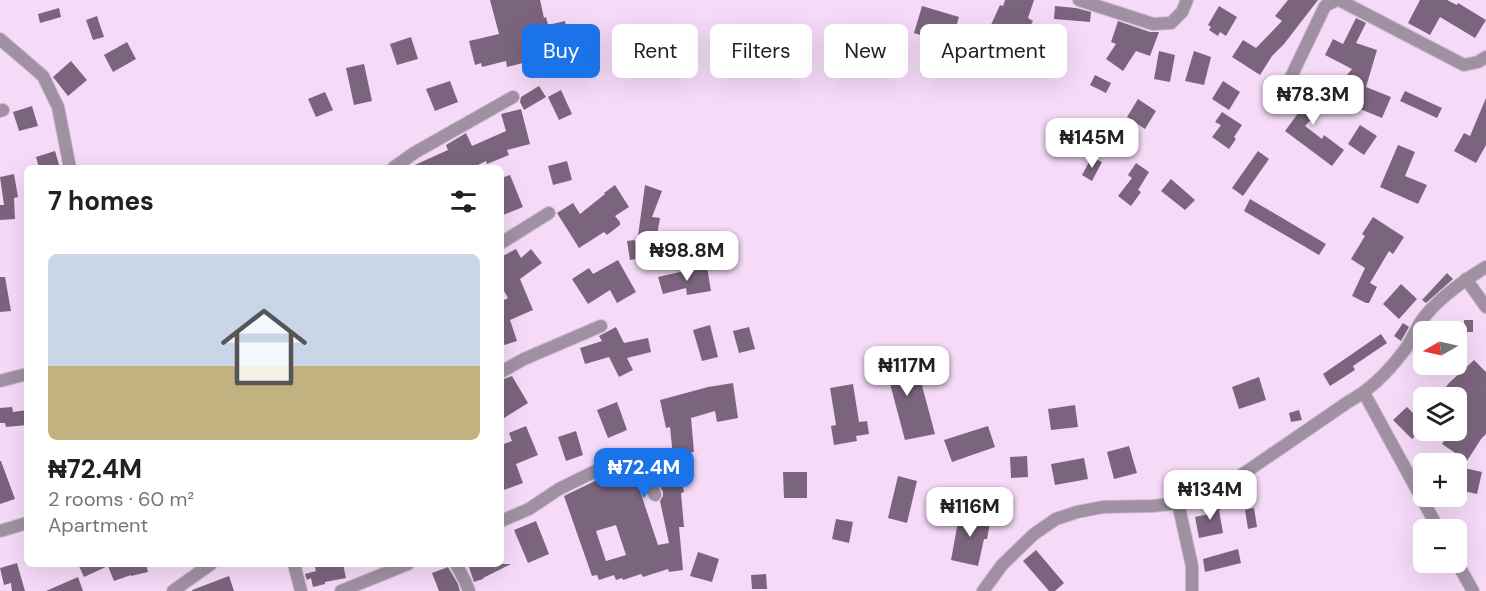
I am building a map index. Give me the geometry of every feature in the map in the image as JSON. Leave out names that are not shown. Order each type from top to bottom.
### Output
[{"type":"street","points":[[1079,0],[1153,24],[1171,23],[1182,12],[1187,0]]},
{"type":"street","points":[[1291,77],[1325,6],[1338,0],[1464,65],[1478,62],[1486,57]]},
{"type":"street","points":[[0,39],[43,75],[58,107],[69,165]]},
{"type":"street","points":[[397,165],[414,153],[513,97]]},
{"type":"street","points":[[504,241],[549,213]]},
{"type":"street","points":[[982,591],[1002,565],[1034,534],[1056,519],[1103,507],[1178,503],[1208,493],[1237,477],[1364,393],[1404,351],[1422,321],[1435,305],[1466,279],[1486,267]]},
{"type":"street","points":[[1466,279],[1486,307]]},
{"type":"street","points":[[504,370],[524,359],[601,326]]},
{"type":"street","points":[[0,381],[24,375]]},
{"type":"street","points":[[1364,393],[1433,519]]},
{"type":"street","points":[[504,520],[529,509],[559,489],[632,455],[639,459],[655,495]]},
{"type":"street","points":[[1178,503],[1192,566],[1192,591]]},
{"type":"street","points":[[0,531],[24,524]]},
{"type":"street","points":[[172,591],[207,567]]},
{"type":"street","points":[[295,567],[300,591]]},
{"type":"street","points":[[341,591],[401,567]]},
{"type":"street","points":[[458,567],[469,591]]},
{"type":"street","points":[[1463,573],[1473,591]]},
{"type":"building","points":[[490,0],[540,0],[548,24],[522,24],[522,63],[507,67],[506,61],[482,67],[481,63],[475,65],[469,41],[499,34]]},
{"type":"building","points":[[1005,0],[1034,0],[1028,18],[1033,21],[1031,24],[991,24],[1000,5],[1003,6]]},
{"type":"building","points":[[1288,0],[1318,0],[1272,56],[1260,75],[1232,57],[1243,40],[1256,48],[1282,21],[1275,16]]},
{"type":"building","points":[[1420,0],[1447,0],[1457,5],[1458,3],[1486,20],[1475,38],[1440,17],[1430,35],[1408,23]]},
{"type":"building","points":[[922,6],[959,17],[957,24],[920,24],[920,35],[914,33]]},
{"type":"building","points":[[1055,6],[1091,12],[1090,22],[1054,19]]},
{"type":"building","points":[[1219,6],[1237,17],[1226,36],[1220,32],[1218,36],[1209,30],[1211,27],[1208,25]]},
{"type":"building","points":[[59,8],[61,17],[40,23],[38,14]]},
{"type":"building","points":[[97,16],[104,37],[93,40],[86,20]]},
{"type":"building","points":[[1356,18],[1366,23],[1356,43],[1377,50],[1366,87],[1391,97],[1382,118],[1353,106],[1361,87],[1346,76],[1352,69],[1325,55],[1333,39],[1343,44]]},
{"type":"building","points":[[1118,21],[1150,32],[1159,32],[1150,56],[1136,51],[1123,71],[1106,59],[1116,44],[1111,42]]},
{"type":"building","points":[[411,37],[418,59],[397,65],[390,44]]},
{"type":"building","points":[[127,42],[136,59],[113,72],[104,55]]},
{"type":"building","points":[[1159,51],[1175,55],[1170,82],[1154,79]]},
{"type":"building","points":[[1194,51],[1211,57],[1204,85],[1185,81]]},
{"type":"building","points":[[71,61],[87,80],[68,96],[53,77]]},
{"type":"building","points":[[364,64],[372,101],[354,105],[346,68]]},
{"type":"building","points":[[1095,75],[1111,83],[1106,93],[1090,85]]},
{"type":"building","points":[[450,81],[458,102],[435,111],[426,89]]},
{"type":"building","points":[[1223,81],[1240,92],[1229,110],[1212,99]]},
{"type":"building","points":[[1314,81],[1323,91],[1320,98],[1327,103],[1305,126],[1322,139],[1324,135],[1344,150],[1332,166],[1285,131],[1302,108],[1295,101]]},
{"type":"building","points":[[539,86],[546,97],[524,110],[520,102],[521,97]]},
{"type":"building","points":[[561,90],[572,114],[559,120],[548,97]]},
{"type":"building","points":[[1405,91],[1442,108],[1437,118],[1400,101]]},
{"type":"building","points":[[325,92],[333,110],[316,117],[308,99]]},
{"type":"building","points":[[1486,98],[1486,145],[1476,163],[1454,151],[1464,133],[1470,136]]},
{"type":"building","points":[[1138,99],[1156,111],[1145,129],[1127,117]]},
{"type":"building","points":[[32,106],[38,126],[19,131],[13,112]]},
{"type":"building","points":[[521,109],[530,144],[507,150],[509,155],[487,164],[486,161],[478,165],[415,165],[448,150],[446,145],[466,133],[472,146],[506,131],[501,114]]},
{"type":"building","points":[[1222,112],[1242,125],[1229,149],[1212,137],[1221,125],[1215,122]]},
{"type":"building","points":[[1360,125],[1377,136],[1364,155],[1348,144]]},
{"type":"building","points":[[1398,145],[1415,152],[1405,176],[1427,185],[1418,204],[1380,187]]},
{"type":"building","points":[[55,151],[59,165],[38,165],[36,157]]},
{"type":"building","points":[[1258,151],[1269,159],[1243,196],[1232,188]]},
{"type":"building","points":[[1092,157],[1102,162],[1092,181],[1082,175]]},
{"type":"building","points":[[567,161],[572,180],[553,185],[548,166]]},
{"type":"building","points":[[1136,163],[1149,172],[1138,190],[1141,192],[1131,206],[1118,196],[1132,178],[1128,175]]},
{"type":"building","points":[[14,174],[18,197],[14,198],[15,219],[0,220],[0,205],[4,205],[0,177]]},
{"type":"building","points":[[510,175],[523,207],[504,215],[504,177]]},
{"type":"building","points":[[1171,179],[1195,200],[1185,210],[1161,191]]},
{"type":"building","points":[[615,185],[629,207],[615,216],[620,225],[607,235],[604,232],[579,248],[557,213],[573,203],[580,214]]},
{"type":"building","points":[[645,185],[662,191],[652,217],[660,218],[657,235],[643,233],[648,257],[630,260],[627,241],[634,240],[637,243]]},
{"type":"building","points":[[1250,199],[1326,244],[1319,255],[1244,211]]},
{"type":"building","points":[[1373,217],[1404,237],[1393,254],[1389,251],[1370,283],[1377,287],[1369,303],[1366,303],[1352,296],[1365,268],[1351,259],[1365,236],[1362,234]]},
{"type":"building","points":[[516,249],[521,258],[531,249],[542,263],[520,279],[533,310],[510,320],[517,341],[504,345],[504,300],[508,298],[504,291],[504,255]]},
{"type":"building","points":[[618,260],[636,292],[617,303],[610,290],[588,304],[572,279],[589,268],[593,274]]},
{"type":"building","points":[[707,267],[711,291],[687,295],[686,288],[663,294],[658,277]]},
{"type":"building","points":[[1447,273],[1453,279],[1426,303],[1422,300]]},
{"type":"building","points":[[0,277],[5,277],[11,311],[0,312]]},
{"type":"building","points":[[1401,284],[1417,299],[1399,319],[1383,304]]},
{"type":"building","points":[[1473,320],[1473,332],[1467,332],[1467,321],[1464,321]]},
{"type":"building","points":[[1403,323],[1409,327],[1401,341],[1394,336]]},
{"type":"building","points":[[710,325],[718,357],[702,361],[693,330]]},
{"type":"building","points":[[616,327],[624,343],[648,338],[651,352],[627,358],[633,370],[619,377],[609,357],[585,364],[580,348],[602,341],[599,336]]},
{"type":"building","points":[[749,327],[755,349],[739,353],[733,331]]},
{"type":"building","points":[[1381,334],[1387,343],[1353,366],[1355,370],[1330,386],[1323,374]]},
{"type":"building","points":[[908,353],[911,385],[921,382],[935,434],[905,440],[889,380],[883,381],[881,356]]},
{"type":"building","points":[[1474,360],[1486,372],[1486,434],[1467,461],[1467,453],[1455,453],[1442,444],[1444,441],[1467,441],[1467,387],[1446,387],[1458,375],[1467,375],[1467,366]]},
{"type":"building","points":[[512,376],[528,403],[504,418],[504,379]]},
{"type":"building","points":[[1259,377],[1266,400],[1239,409],[1232,387]]},
{"type":"building","points":[[733,383],[738,418],[717,422],[715,411],[691,418],[694,452],[680,453],[687,483],[682,484],[684,492],[681,493],[684,527],[679,527],[683,570],[669,572],[668,569],[643,577],[641,574],[623,580],[622,578],[616,580],[614,575],[599,580],[597,575],[592,576],[564,496],[605,476],[608,485],[635,476],[658,545],[669,543],[660,501],[663,492],[657,480],[666,478],[664,468],[674,466],[670,427],[666,428],[660,400]],"holes":[[[616,525],[626,555],[606,561],[596,531]]]},
{"type":"building","points":[[853,384],[859,422],[867,421],[869,434],[856,436],[857,441],[834,445],[831,426],[836,425],[830,388]]},
{"type":"building","points":[[617,402],[627,430],[608,438],[597,410]]},
{"type":"building","points":[[1075,405],[1078,427],[1051,430],[1048,409]]},
{"type":"building","points":[[12,407],[13,412],[24,410],[24,425],[6,427],[5,423],[0,423],[0,408]]},
{"type":"building","points":[[1407,407],[1413,413],[1413,438],[1412,439],[1393,420]]},
{"type":"building","points":[[1299,410],[1302,420],[1291,422],[1289,413]]},
{"type":"building","points":[[526,426],[538,455],[516,464],[523,483],[504,490],[504,444],[512,441],[509,433]]},
{"type":"building","points":[[988,426],[995,447],[952,462],[944,440]]},
{"type":"building","points":[[576,431],[583,455],[566,461],[558,437]]},
{"type":"building","points":[[1129,446],[1137,473],[1114,479],[1107,452]]},
{"type":"building","points":[[1027,456],[1028,477],[1011,478],[1010,457]]},
{"type":"building","points":[[1084,458],[1088,479],[1055,485],[1051,464]]},
{"type":"building","points":[[0,461],[15,499],[0,504]]},
{"type":"building","points":[[1467,469],[1482,472],[1477,494],[1467,492]]},
{"type":"building","points":[[783,472],[807,472],[807,498],[784,498]]},
{"type":"building","points":[[898,476],[917,481],[907,523],[888,518]]},
{"type":"building","points":[[1220,499],[1222,509],[1219,510],[1223,533],[1199,538],[1195,517],[1209,514],[1207,502]]},
{"type":"building","points":[[1254,508],[1257,527],[1248,529],[1245,510]]},
{"type":"building","points":[[960,511],[991,517],[978,566],[951,560]]},
{"type":"building","points":[[836,519],[853,522],[849,543],[832,539]]},
{"type":"building","points":[[536,521],[549,554],[528,563],[514,530]]},
{"type":"building","points":[[1238,549],[1241,563],[1205,572],[1203,559]]},
{"type":"building","points":[[1036,550],[1064,583],[1055,591],[1049,591],[1023,561]]},
{"type":"building","points":[[698,552],[719,559],[712,582],[690,576]]},
{"type":"building","points":[[17,563],[25,591],[12,591],[11,583],[4,585],[0,568]]},
{"type":"building","points":[[504,564],[511,564],[483,579],[474,582],[469,567],[504,567]]},
{"type":"building","points":[[79,567],[106,567],[84,577]]},
{"type":"building","points":[[108,567],[147,567],[148,572],[114,581]]},
{"type":"building","points":[[315,567],[344,567],[346,578],[313,587],[311,578],[307,580],[305,574],[316,571]]},
{"type":"building","points":[[448,567],[460,591],[439,591],[432,573]]},
{"type":"building","points":[[766,574],[767,589],[752,589],[751,575]]},
{"type":"building","points":[[229,576],[234,591],[192,591],[192,590]]},
{"type":"building","points":[[78,577],[83,591],[46,591]]}]
